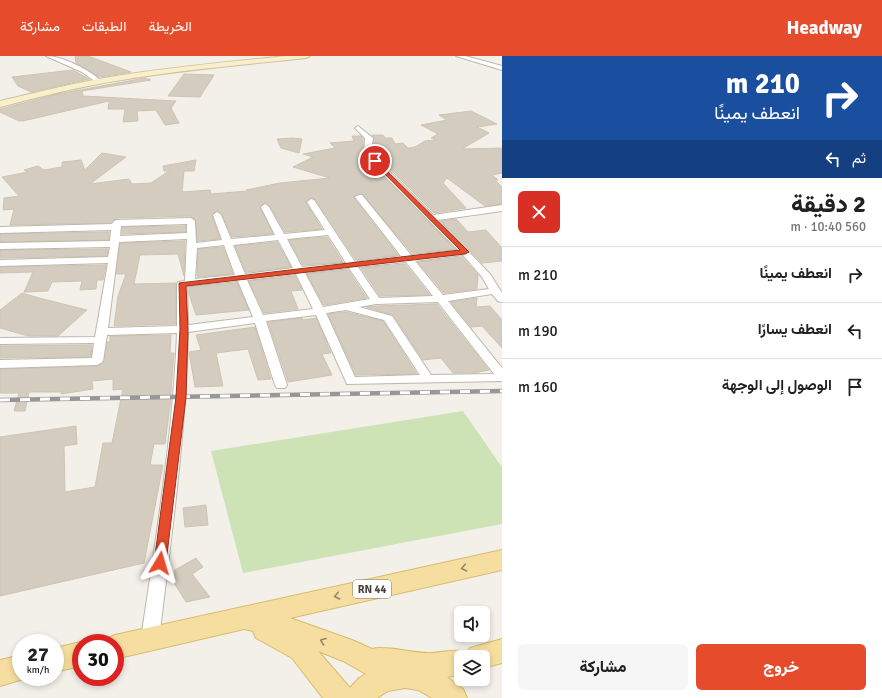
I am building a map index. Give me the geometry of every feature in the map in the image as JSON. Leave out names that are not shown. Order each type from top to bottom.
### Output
[{"type":"main road","points":[[0,104],[98,81],[306,56]]},
{"type":"main road","name":"RN 44","points":[[124,645],[502,560]]},
{"type":"main road","points":[[242,618],[301,650],[340,698]]},
{"type":"main road","points":[[242,618],[302,633],[352,652],[406,665],[442,665],[454,663]]},
{"type":"main road","points":[[301,650],[326,694],[325,698]]},
{"type":"main road","points":[[490,654],[502,651]]},
{"type":"main road","points":[[490,655],[502,651]]},
{"type":"main road","points":[[352,652],[396,676]]},
{"type":"main road","points":[[426,680],[454,669]]},
{"type":"main road","points":[[0,673],[12,670]]},
{"type":"main road","points":[[359,698],[371,685],[387,677],[396,676],[416,677],[426,680],[435,684],[453,698]]},
{"type":"street","points":[[49,56],[84,71],[98,81]]},
{"type":"street","points":[[459,56],[502,68]]},
{"type":"street","points":[[358,128],[369,138],[367,153],[465,252],[486,276],[494,290],[502,299]]},
{"type":"street","points":[[358,197],[502,377]]},
{"type":"street","points":[[311,202],[376,301]]},
{"type":"street","points":[[265,208],[320,312],[351,381],[502,377]]},
{"type":"street","points":[[432,218],[502,208]]},
{"type":"street","points":[[217,215],[226,242],[260,320],[281,385]]},
{"type":"street","points":[[0,364],[97,361],[113,260],[117,223],[190,221],[192,241],[190,283]]},
{"type":"street","points":[[0,230],[116,227]]},
{"type":"street","points":[[0,246],[114,241],[226,242],[330,232]]},
{"type":"street","points":[[150,639],[181,397],[184,329],[182,284],[465,252]]},
{"type":"street","points":[[0,263],[113,260]]},
{"type":"street","points":[[0,341],[101,336],[184,329],[320,312],[376,301],[440,299],[494,290]]},
{"type":"street","points":[[346,307],[388,318],[428,379]]},
{"type":"green space","points":[[463,411],[502,467],[502,524],[243,573],[211,451]]},
{"type":"building","points":[[75,56],[88,56],[131,72],[99,77],[76,63]]},
{"type":"building","points":[[73,70],[89,79],[31,92],[18,86],[12,77]]},
{"type":"building","points":[[184,74],[214,75],[200,97],[168,96]]},
{"type":"building","points":[[145,78],[151,80],[82,91],[83,96],[176,101],[171,108],[179,123],[165,125],[156,110],[137,111],[138,121],[123,122],[125,109],[108,109],[109,101],[23,121],[19,121],[0,112],[0,109],[58,94]]},
{"type":"building","points":[[471,111],[497,124],[477,127],[489,133],[462,149],[502,148],[502,173],[492,175],[498,180],[495,180],[502,187],[502,204],[485,206],[447,178],[443,183],[466,208],[434,213],[373,152],[374,138],[372,135],[383,135],[385,138],[392,138],[395,144],[403,143],[408,148],[415,147],[425,141],[436,140],[431,138],[438,134],[421,125],[447,120],[439,115]]},
{"type":"building","points":[[352,136],[361,136],[363,139],[363,156],[455,249],[412,253],[362,194],[354,196],[354,198],[398,255],[356,260],[315,199],[311,198],[306,201],[306,203],[322,229],[285,232],[270,206],[265,202],[260,208],[273,234],[232,237],[222,214],[217,210],[212,216],[220,239],[197,241],[196,221],[191,216],[117,218],[111,223],[10,225],[14,209],[3,210],[4,198],[19,196],[2,177],[28,172],[24,170],[38,166],[44,170],[62,167],[62,162],[81,160],[85,170],[102,153],[126,157],[90,184],[129,179],[132,184],[151,183],[169,171],[164,171],[163,166],[196,160],[194,171],[184,171],[182,192],[210,190],[211,194],[247,191],[246,190],[280,183],[330,178],[293,167],[313,157],[303,154],[335,148],[330,143],[354,141]]},
{"type":"building","points":[[277,139],[302,139],[299,153],[281,148]]},
{"type":"building","points":[[456,219],[468,232],[486,230],[502,248],[502,261],[482,263],[441,221]]},
{"type":"building","points":[[186,226],[186,232],[122,234],[122,227]]},
{"type":"building","points":[[109,232],[109,240],[0,242],[0,234]]},
{"type":"building","points":[[327,237],[343,262],[303,265],[289,240]]},
{"type":"building","points":[[185,241],[184,276],[178,254],[140,255],[134,284],[176,283],[176,324],[114,326],[118,296],[126,274],[116,274],[120,243]]},
{"type":"building","points":[[277,242],[291,267],[246,272],[235,246]]},
{"type":"building","points":[[223,247],[233,274],[197,277],[198,249]]},
{"type":"building","points":[[108,249],[107,256],[0,258],[0,250]]},
{"type":"building","points":[[462,257],[478,275],[477,289],[444,293],[418,262]]},
{"type":"building","points":[[405,264],[430,295],[380,296],[361,268]]},
{"type":"building","points":[[106,265],[103,280],[97,280],[96,289],[80,290],[82,281],[52,282],[48,291],[24,292],[33,272],[0,273],[0,267]]},
{"type":"building","points":[[348,270],[367,298],[324,305],[307,274]]},
{"type":"building","points":[[295,276],[302,290],[291,291],[298,309],[264,313],[249,281]]},
{"type":"building","points":[[237,283],[249,310],[196,315],[189,294],[189,287]]},
{"type":"building","points":[[22,293],[87,310],[58,336],[28,336],[0,328],[0,310]]},
{"type":"building","points":[[477,298],[476,307],[490,306],[502,320],[502,348],[482,326],[471,327],[451,302]]},
{"type":"building","points":[[437,304],[489,370],[474,373],[453,373],[441,358],[423,360],[393,315],[366,307]]},
{"type":"building","points":[[346,312],[383,321],[417,374],[356,375],[328,314]]},
{"type":"building","points":[[302,318],[303,320],[316,318],[331,353],[322,354],[332,375],[288,382],[268,322]]},
{"type":"building","points":[[255,327],[271,379],[258,380],[248,349],[216,353],[223,386],[195,387],[189,352],[201,350],[196,335]]},
{"type":"building","points":[[171,335],[170,353],[174,353],[165,444],[154,444],[150,465],[163,465],[144,563],[0,596],[0,437],[76,426],[77,444],[64,446],[65,492],[95,487],[103,443],[112,443],[123,389],[113,390],[113,379],[92,381],[93,389],[61,394],[61,392],[29,392],[25,411],[14,411],[19,393],[0,393],[0,369],[97,366],[104,361],[107,342],[110,342],[110,336]]},
{"type":"building","points":[[92,345],[91,357],[0,358],[0,346]]},
{"type":"building","points":[[206,505],[208,525],[185,527],[183,508]]},
{"type":"building","points":[[196,558],[203,567],[192,574],[210,597],[186,602],[174,583],[175,570]]},
{"type":"railway","points":[[0,400],[502,391]]},
{"type":"route","points":[[160,563],[181,397],[184,329],[182,284],[465,252],[375,161]]}]
